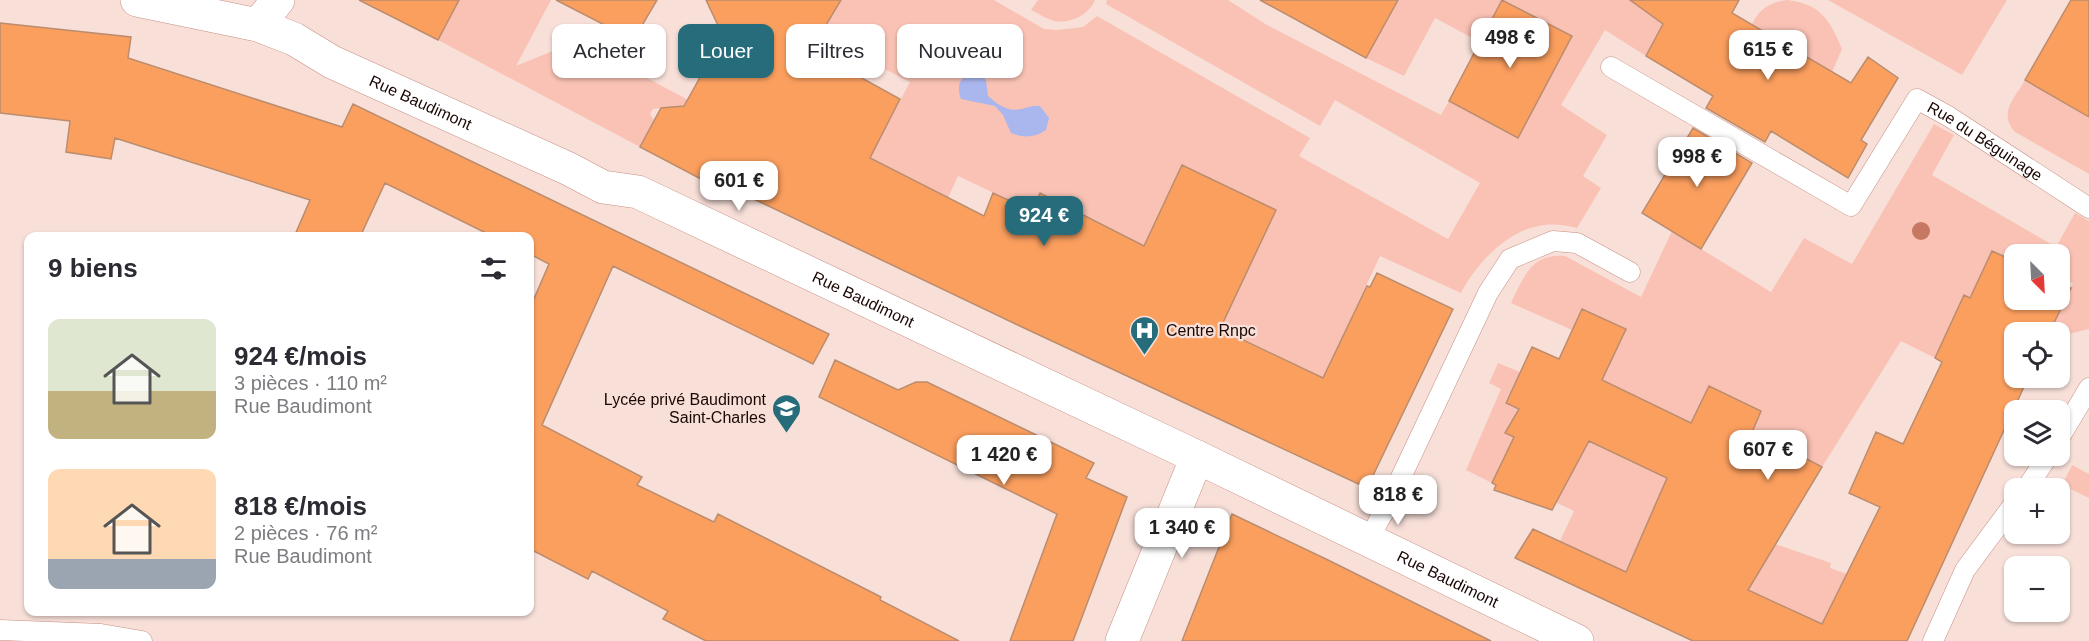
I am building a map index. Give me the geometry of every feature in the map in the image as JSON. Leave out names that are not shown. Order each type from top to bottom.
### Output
[{"type":"street","name":"Rue Baudimont","points":[[137,0],[268,12],[294,39],[332,62],[603,187],[638,192],[1577,641]]},
{"type":"street","points":[[1122,641],[1197,458]]},
{"type":"lane","name":"Rue du Béguinage","points":[[1611,68],[1851,206],[1917,99],[1948,116],[2089,208]]},
{"type":"lane","points":[[1369,541],[1488,293],[1510,259],[1553,241],[1577,243],[1630,272]]},
{"type":"lane","points":[[2070,420],[2089,388]]},
{"type":"lane","points":[[1933,641],[1965,570],[2004,517]]},
{"type":"lane","points":[[0,630],[101,634],[142,641]]},
{"type":"shaded area","points":[[459,0],[551,0],[516,66],[552,51],[552,78],[647,78],[694,103],[685,120],[661,108],[653,109],[650,114],[654,120],[640,147],[438,40]]},
{"type":"shaded area","points":[[841,0],[994,0],[1044,29],[1057,30],[1083,27],[1097,16],[1310,138],[1299,156],[1448,239],[1480,183],[1335,100],[1320,126],[1106,4],[1107,0],[1228,0],[1267,25],[1441,115],[1449,101],[1518,138],[1571,36],[1504,0],[1666,0],[1663,24],[1646,56],[1605,30],[1561,105],[1607,135],[1583,176],[1601,188],[1577,228],[1544,225],[1515,235],[1483,261],[1461,293],[1380,256],[1323,378],[1220,329],[1276,210],[1182,166],[1139,257],[1091,270],[1104,226],[1041,193],[1032,211],[958,176],[948,198],[870,158],[910,82],[902,78],[1023,78],[1023,24],[897,24],[897,75],[885,69],[885,24],[827,24]]},
{"type":"shaded area","points":[[1038,0],[1095,0],[1084,14],[1072,20],[1060,22],[1031,10]]},
{"type":"shaded area","points":[[1398,0],[1502,0],[1480,42],[1435,18],[1404,76],[1366,58]]},
{"type":"shaded area","points":[[1787,0],[1808,5],[1816,10],[1823,15],[1833,30],[1842,49],[1832,72],[1752,24],[1766,7],[1775,2]]},
{"type":"shaded area","points":[[1828,0],[2007,0],[1962,75]]},
{"type":"shaded area","points":[[2025,80],[2089,117],[2089,174],[2015,132],[2010,125],[2009,106]]},
{"type":"shaded area","points":[[1934,124],[1954,135],[1932,175],[2051,244],[2004,244],[2004,256],[1992,251],[1970,298],[1935,358],[1901,341],[1822,467],[1799,455],[1727,484],[1761,411],[1710,386],[1691,423],[1602,380],[1625,329],[1582,309],[1572,330],[1511,303],[1530,269],[1544,258],[1553,256],[1565,256],[1641,297],[1672,231],[1771,292],[1804,238],[1852,264]]},
{"type":"shaded area","points":[[2075,213],[2089,221],[2089,329],[2070,334],[2070,322],[2054,322],[2060,310],[2070,310],[2070,289],[2073,283],[2070,281],[2070,244],[2058,244]]},
{"type":"shaded area","points":[[1498,363],[1520,372],[1505,402],[1518,409],[1505,432],[1517,439],[1508,458],[1505,456],[1503,459],[1507,461],[1492,483],[1466,470],[1501,389],[1489,383]]},
{"type":"shaded area","points":[[1587,440],[1667,478],[1625,572],[1560,541],[1574,511],[1545,497],[1564,459],[1576,465]]},
{"type":"shaded area","points":[[2072,465],[2089,474],[2089,498],[2070,489],[2070,478],[2066,478]]},
{"type":"shaded area","points":[[1775,544],[1831,563],[1830,568],[1847,574],[1822,624],[1748,590]]},
{"type":"water","points":[[963,78],[984,78],[988,96],[1000,106],[1009,109],[1040,106],[1049,118],[1046,130],[1029,136],[1011,133],[1003,115],[995,106],[961,99],[959,84]]},
{"type":"building","points":[[359,0],[459,0],[438,40]]},
{"type":"building","points":[[556,0],[657,0],[643,24],[603,24]]},
{"type":"building","points":[[706,0],[841,0],[827,24],[786,24],[786,78],[862,78],[900,99],[870,158],[984,216],[993,193],[1032,211],[1040,193],[1144,246],[1182,165],[1276,210],[1220,329],[1323,378],[1367,286],[1370,287],[1377,273],[1453,309],[1367,488],[723,185],[722,190],[640,147],[661,108],[684,106],[700,78],[774,78],[774,24],[717,24]]},
{"type":"building","points":[[1260,0],[1398,0],[1366,58]]},
{"type":"building","points":[[1502,0],[1572,36],[1518,138],[1449,101]]},
{"type":"building","points":[[1630,0],[1739,0],[1732,13],[1851,83],[1868,57],[1898,78],[1861,140],[1867,144],[1848,178],[1771,131],[1765,142],[1706,108],[1713,96],[1646,56],[1663,24]]},
{"type":"building","points":[[2071,0],[2089,0],[2089,117],[2025,80]]},
{"type":"building","points":[[0,23],[131,37],[128,58],[342,127],[353,104],[829,334],[813,364],[613,266],[542,425],[642,477],[637,485],[714,522],[718,514],[881,597],[880,600],[959,641],[706,641],[663,619],[668,611],[592,571],[588,579],[534,551],[534,299],[549,264],[534,256],[534,232],[484,232],[385,183],[362,232],[296,232],[310,200],[115,138],[111,159],[66,152],[70,121],[0,113]]},
{"type":"building","points":[[1693,128],[1752,163],[1701,249],[1642,213]]},
{"type":"building","points":[[1992,251],[2004,256],[2004,310],[2060,310],[2054,322],[2004,322],[2004,388],[2023,388],[2018,400],[2004,400],[2004,430],[1907,641],[1693,641],[1515,558],[1533,529],[1626,572],[1667,478],[1589,441],[1552,510],[1494,490],[1496,485],[1492,483],[1514,437],[1505,433],[1519,409],[1506,403],[1532,347],[1559,359],[1582,309],[1626,329],[1602,380],[1691,423],[1709,386],[1761,411],[1753,430],[1822,467],[1748,590],[1822,624],[1880,507],[1849,493],[1876,432],[1903,444],[1942,362],[1935,358],[1964,295],[1970,298]]},
{"type":"building","points":[[835,360],[898,390],[916,382],[927,382],[1094,463],[1086,478],[1127,497],[1073,641],[1010,641],[1057,514],[819,397]]},
{"type":"building","points":[[1232,514],[1328,560],[1491,641],[1182,641]]},
{"type":"place","name":"Centre Rnpc","points":[[1145,356]]},
{"type":"place","name":"Lycée privé Baudimont Saint-Charles","points":[[787,434]]}]
